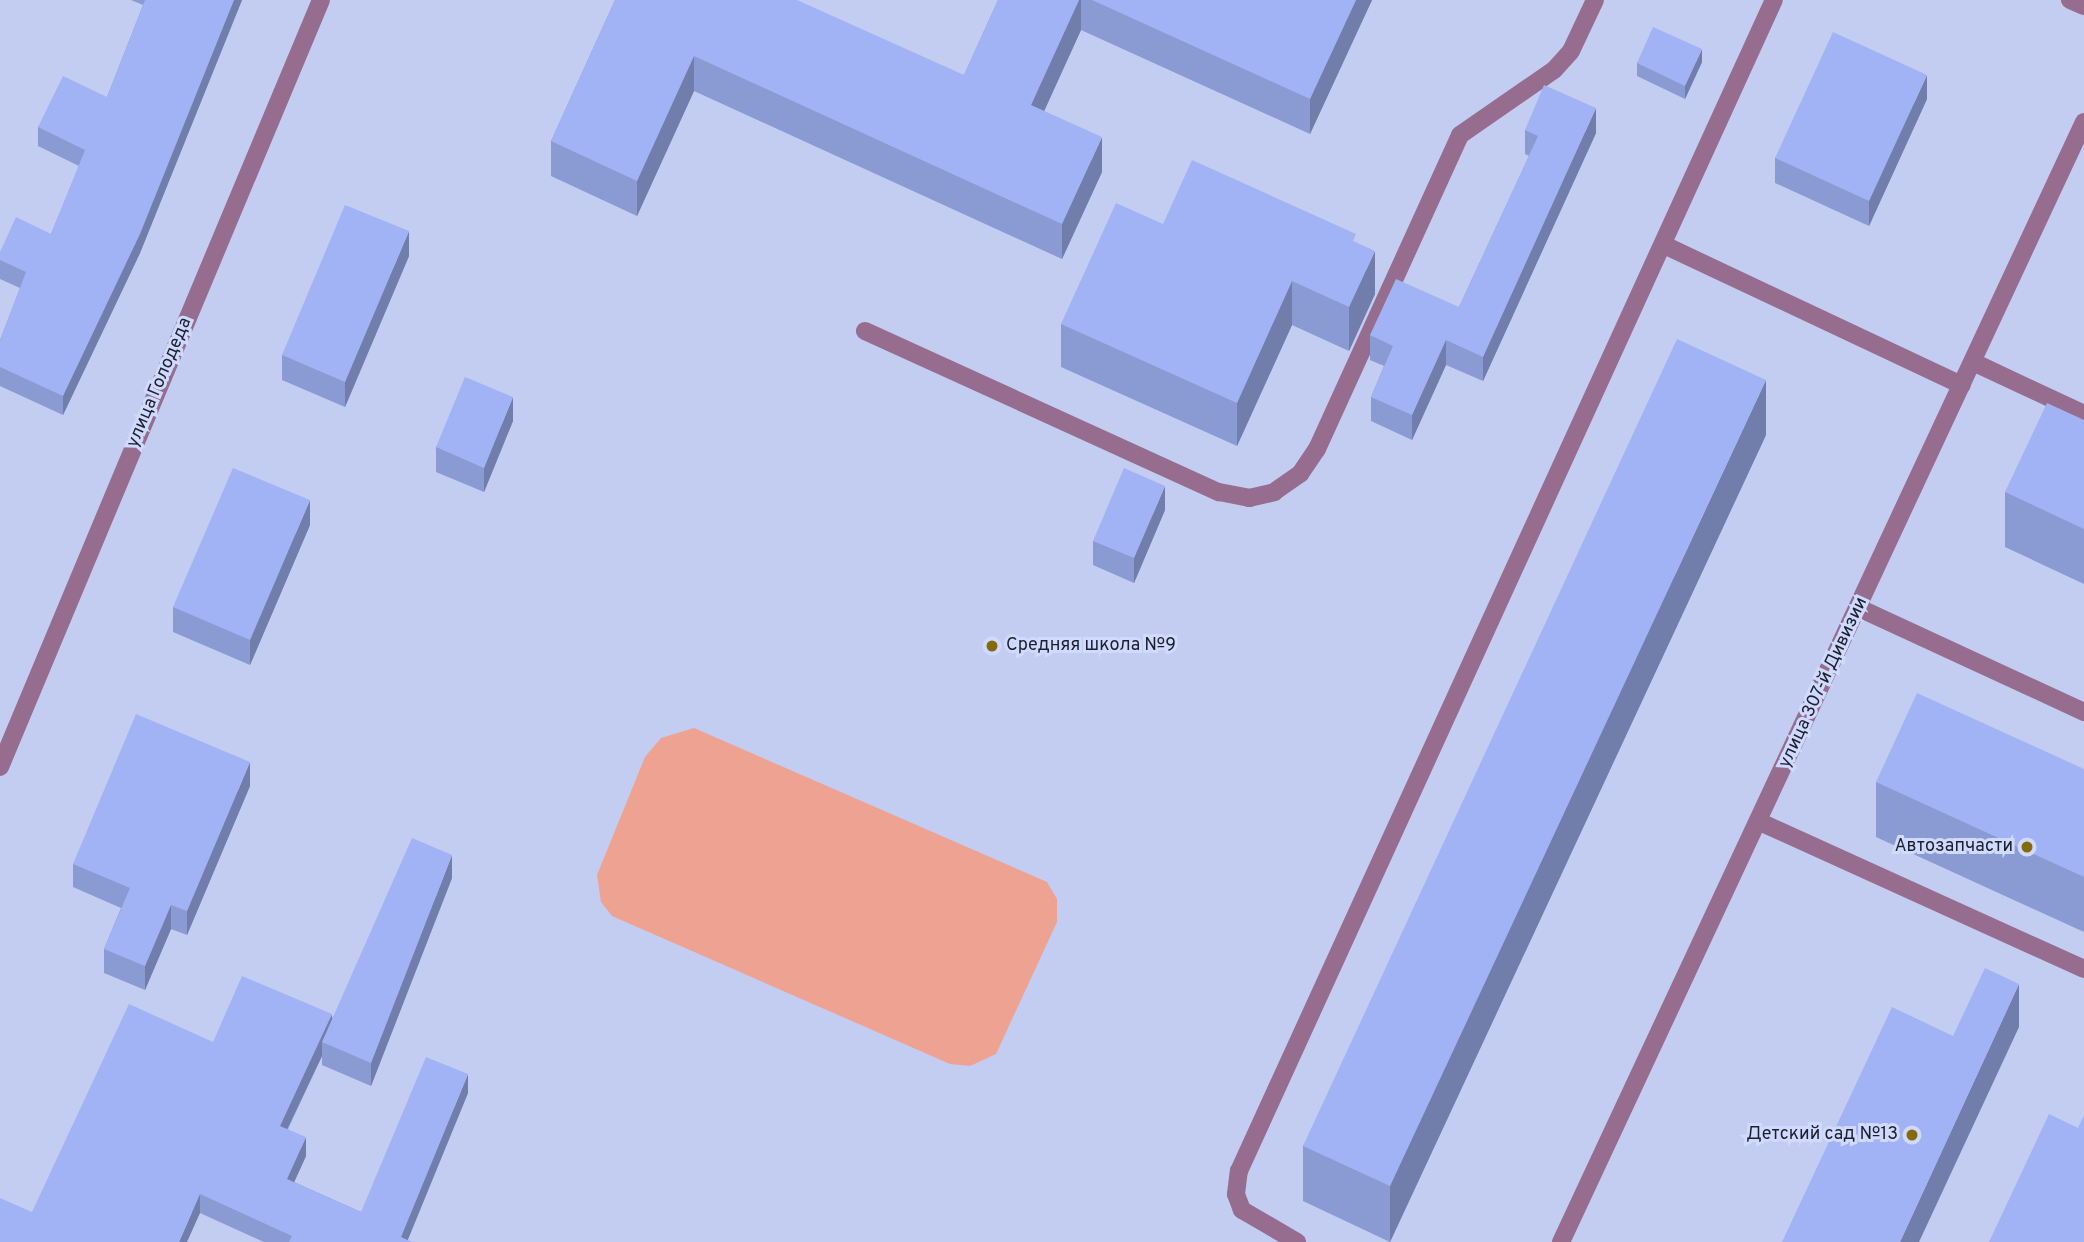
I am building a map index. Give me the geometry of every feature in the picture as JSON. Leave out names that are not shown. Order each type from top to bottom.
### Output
[{"type":"street","name":"улица Голодеда","points":[[0,767],[321,0]]},
{"type":"street","points":[[865,331],[1219,492],[1249,498],[1275,492],[1300,474],[1317,449],[1460,135],[1554,70],[1571,51],[1595,0]]},
{"type":"street","points":[[1297,1242],[1242,1210],[1236,1194],[1240,1171],[1774,0]]},
{"type":"street","points":[[2070,0],[2084,6]]},
{"type":"street","name":"улица 307-й Дивизии","points":[[1561,1242],[1760,822],[2084,122]]},
{"type":"street","points":[[1664,245],[1962,385]]},
{"type":"street","points":[[1973,362],[2084,414]]},
{"type":"street","points":[[1859,608],[2084,712]]},
{"type":"street","points":[[1760,822],[2084,969]]},
{"type":"shaded area","points":[[694,728],[1047,882],[1057,899],[1057,922],[996,1054],[970,1066],[950,1064],[612,916],[601,902],[597,875],[645,757],[661,738]]},
{"type":"building","points":[[145,0],[234,0],[140,234],[63,396],[0,367],[0,340],[26,272],[0,260],[0,252],[16,217],[51,234],[85,150],[38,127],[63,76],[107,97]]},
{"type":"building","points":[[615,0],[797,0],[964,75],[998,0],[1079,0],[1031,105],[1102,137],[1062,224],[694,56],[637,181],[551,141]]},
{"type":"building","points":[[1092,0],[1356,0],[1310,99]]},
{"type":"building","points":[[1653,27],[1702,49],[1685,86],[1637,63]]},
{"type":"building","points":[[1833,32],[1927,75],[1869,201],[1775,158]]},
{"type":"building","points":[[1544,85],[1596,108],[1483,357],[1446,340],[1412,415],[1371,397],[1393,346],[1370,335],[1396,279],[1459,307],[1538,136],[1525,130]]},
{"type":"building","points":[[1192,160],[1356,234],[1353,241],[1375,251],[1349,307],[1292,281],[1237,403],[1061,324],[1116,203],[1163,224]]},
{"type":"building","points":[[345,205],[409,231],[345,382],[282,355]]},
{"type":"building","points":[[1677,339],[1766,380],[1390,1186],[1303,1146]]},
{"type":"building","points":[[465,377],[513,397],[484,468],[436,447]]},
{"type":"building","points":[[2047,403],[2084,420],[2084,529],[2005,492]]},
{"type":"building","points":[[233,468],[310,500],[250,640],[173,607]]},
{"type":"building","points":[[1124,468],[1165,486],[1134,558],[1093,541]]},
{"type":"building","points":[[1917,693],[2084,769],[2084,877],[1876,782]]},
{"type":"building","points":[[136,714],[250,762],[187,911],[171,905],[145,966],[104,949],[130,888],[73,864]]},
{"type":"building","points":[[412,838],[452,855],[371,1063],[322,1042]]},
{"type":"building","points":[[1985,968],[2019,984],[1900,1242],[1782,1242],[1892,1007],[1953,1036]]},
{"type":"building","points":[[242,976],[332,1014],[280,1126],[306,1137],[287,1179],[361,1212],[426,1057],[468,1074],[401,1237],[412,1242],[289,1242],[292,1236],[200,1194],[179,1242],[0,1242],[0,1198],[32,1212],[129,1004],[213,1042]]},
{"type":"building","points":[[2049,1114],[2078,1128],[2084,1115],[2084,1242],[1989,1242]]},
{"type":"place","name":"Средняя школа №9","points":[[992,646]]},
{"type":"place","name":"Автозапчасти","points":[[2027,847]]},
{"type":"place","name":"Детский сад №13","points":[[1912,1135]]}]
